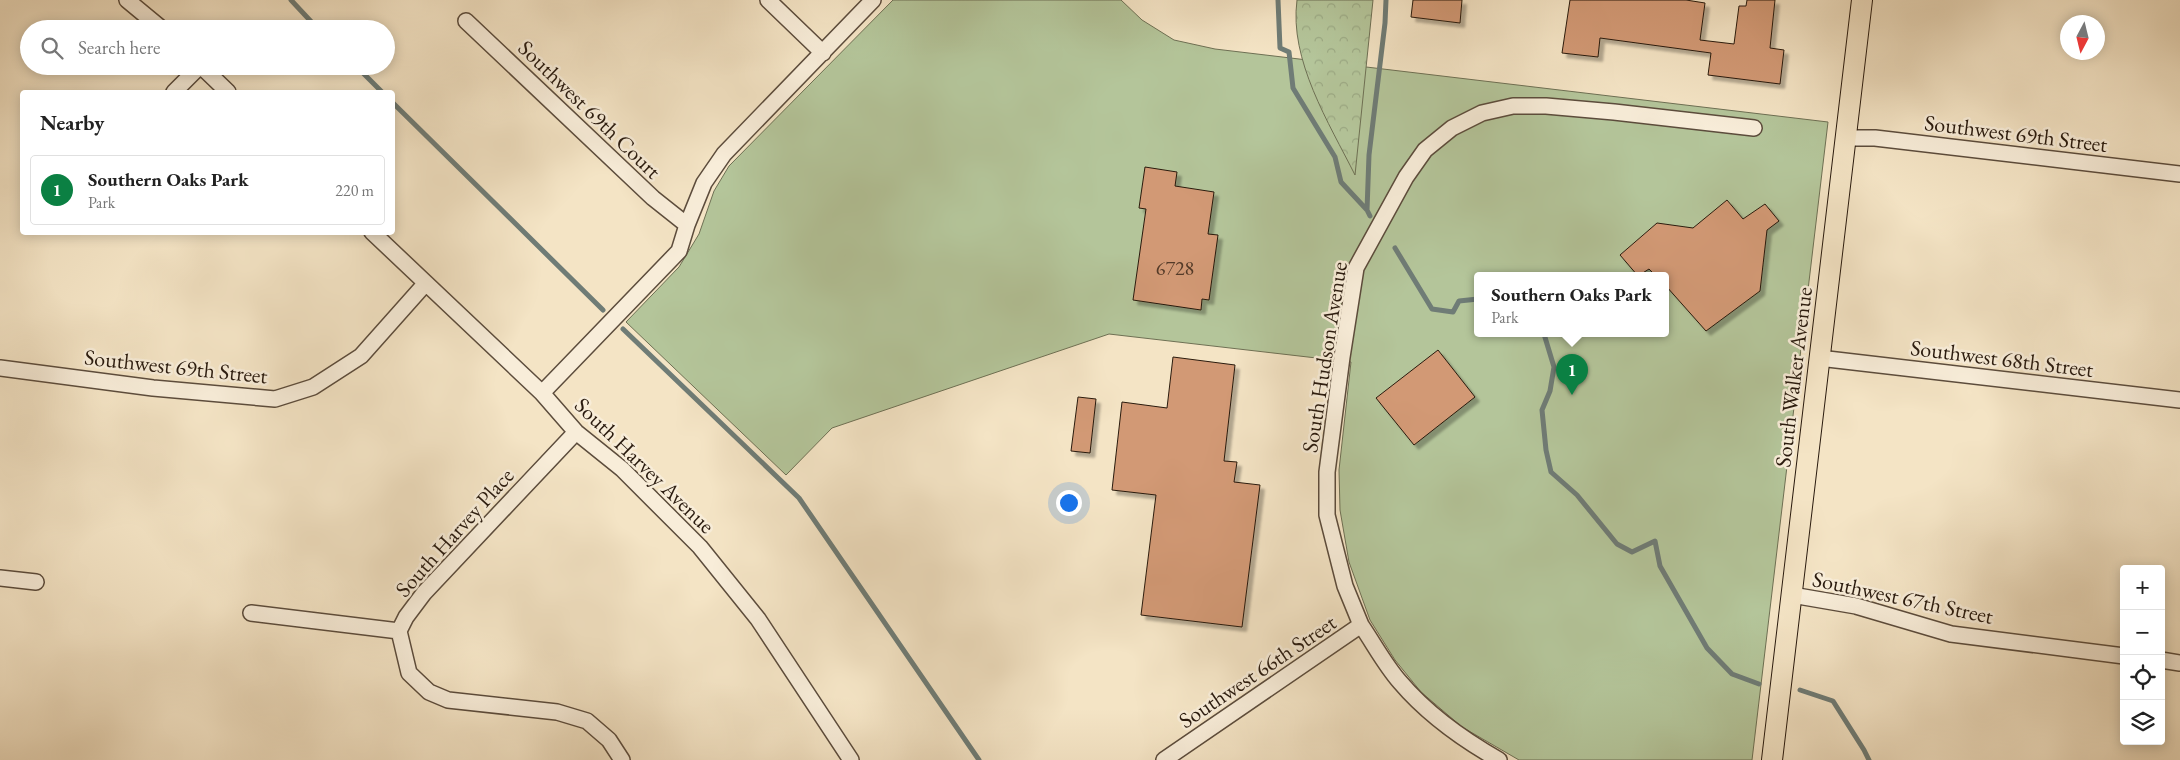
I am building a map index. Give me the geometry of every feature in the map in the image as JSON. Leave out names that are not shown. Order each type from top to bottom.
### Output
[{"type":"main road","name":"South Walker Avenue","points":[[1772,760],[1862,0]]},
{"type":"street","points":[[127,0],[151,20]]},
{"type":"street","points":[[768,0],[823,53]]},
{"type":"street","points":[[542,392],[678,251],[704,183],[724,154],[873,0]]},
{"type":"street","name":"Southwest 69th Court","points":[[466,20],[653,198],[687,225]]},
{"type":"street","points":[[176,90],[191,75]]},
{"type":"street","points":[[210,75],[226,90]]},
{"type":"street","name":"South Hudson Avenue","points":[[1361,625],[1345,586],[1327,515],[1327,472],[1342,357],[1356,268],[1406,177],[1425,150],[1460,125],[1482,113],[1513,106],[1546,106],[1614,112],[1754,128]]},
{"type":"street","name":"Southwest 69th Street","points":[[1846,138],[1875,138],[2180,174]]},
{"type":"street","name":"South Harvey Avenue","points":[[375,235],[542,392],[576,432],[622,469],[700,547],[758,619],[851,760]]},
{"type":"street","name":"Southwest 69th Street","points":[[0,368],[153,388],[275,399],[313,387],[361,356],[425,284]]},
{"type":"street","name":"Southwest 68th Street","points":[[1819,358],[2180,400]]},
{"type":"street","name":"South Harvey Place","points":[[576,432],[424,593],[406,617],[399,631],[409,673],[428,692],[448,700],[557,712],[587,721],[609,740],[622,760]]},
{"type":"street","points":[[0,578],[36,582]]},
{"type":"street","name":"Southwest 67th Street","points":[[1792,595],[1856,606],[1950,634],[2120,655]]},
{"type":"street","points":[[251,613],[399,631]]},
{"type":"street","name":"Southwest 66th Street","points":[[1164,760],[1361,625],[1399,681],[1423,708],[1470,744],[1499,760]]},
{"type":"street","points":[[2165,661],[2180,663]]},
{"type":"green space","points":[[893,0],[1121,0],[1142,20],[1174,40],[1215,49],[1828,122],[1752,760],[1519,760],[1462,727],[1421,692],[1395,660],[1370,620],[1349,562],[1340,510],[1339,470],[1351,362],[1109,334],[832,428],[786,475],[626,322],[679,267],[699,234],[714,191],[729,166]]},
{"type":"green space","points":[[1297,0],[1373,0],[1355,175],[1323,113],[1305,68],[1296,23]]},
{"type":"building","points":[[1413,0],[1462,0],[1460,23],[1411,17]]},
{"type":"building","points":[[1570,0],[1686,0],[1705,3],[1700,40],[1734,44],[1739,6],[1746,6],[1747,0],[1775,0],[1770,48],[1784,50],[1780,84],[1708,75],[1711,53],[1600,38],[1598,57],[1562,53]]},
{"type":"building","points":[[1145,167],[1177,172],[1175,186],[1214,192],[1208,234],[1218,235],[1209,300],[1202,299],[1201,310],[1133,300],[1146,209],[1139,208]]},
{"type":"building","points":[[1727,200],[1743,219],[1765,204],[1779,221],[1767,230],[1760,291],[1706,331],[1669,289],[1669,272],[1652,272],[1649,269],[1644,272],[1635,272],[1620,255],[1657,223],[1693,228]]},
{"type":"building","points":[[1438,350],[1475,397],[1414,445],[1376,398]]},
{"type":"building","points":[[1173,357],[1235,365],[1224,461],[1237,462],[1234,482],[1260,485],[1242,627],[1141,615],[1156,495],[1112,490],[1122,402],[1167,408]]},
{"type":"building","points":[[1078,397],[1096,399],[1090,453],[1071,451]]},
{"type":"waterway","points":[[291,0],[310,20]]},
{"type":"waterway","points":[[1278,0],[1280,48],[1289,52],[1293,88],[1335,157],[1341,182],[1367,210],[1370,216]]},
{"type":"waterway","points":[[1367,210],[1369,155],[1385,23],[1386,0]]},
{"type":"waterway","points":[[365,75],[380,90]]},
{"type":"waterway","points":[[395,105],[603,310]]},
{"type":"waterway","points":[[1395,248],[1432,309],[1453,312],[1459,301],[1474,299]]},
{"type":"waterway","points":[[623,329],[799,498],[979,760]]},
{"type":"waterway","points":[[1545,337],[1554,367],[1550,391],[1542,410],[1546,450],[1551,472],[1577,495],[1617,544],[1632,552],[1655,541],[1660,566],[1707,648],[1732,674],[1759,684]]},
{"type":"waterway","points":[[1800,690],[1833,701],[1869,760]]},
{"type":"place","name":"Southern Oaks Park","points":[[1572,395]]}]
